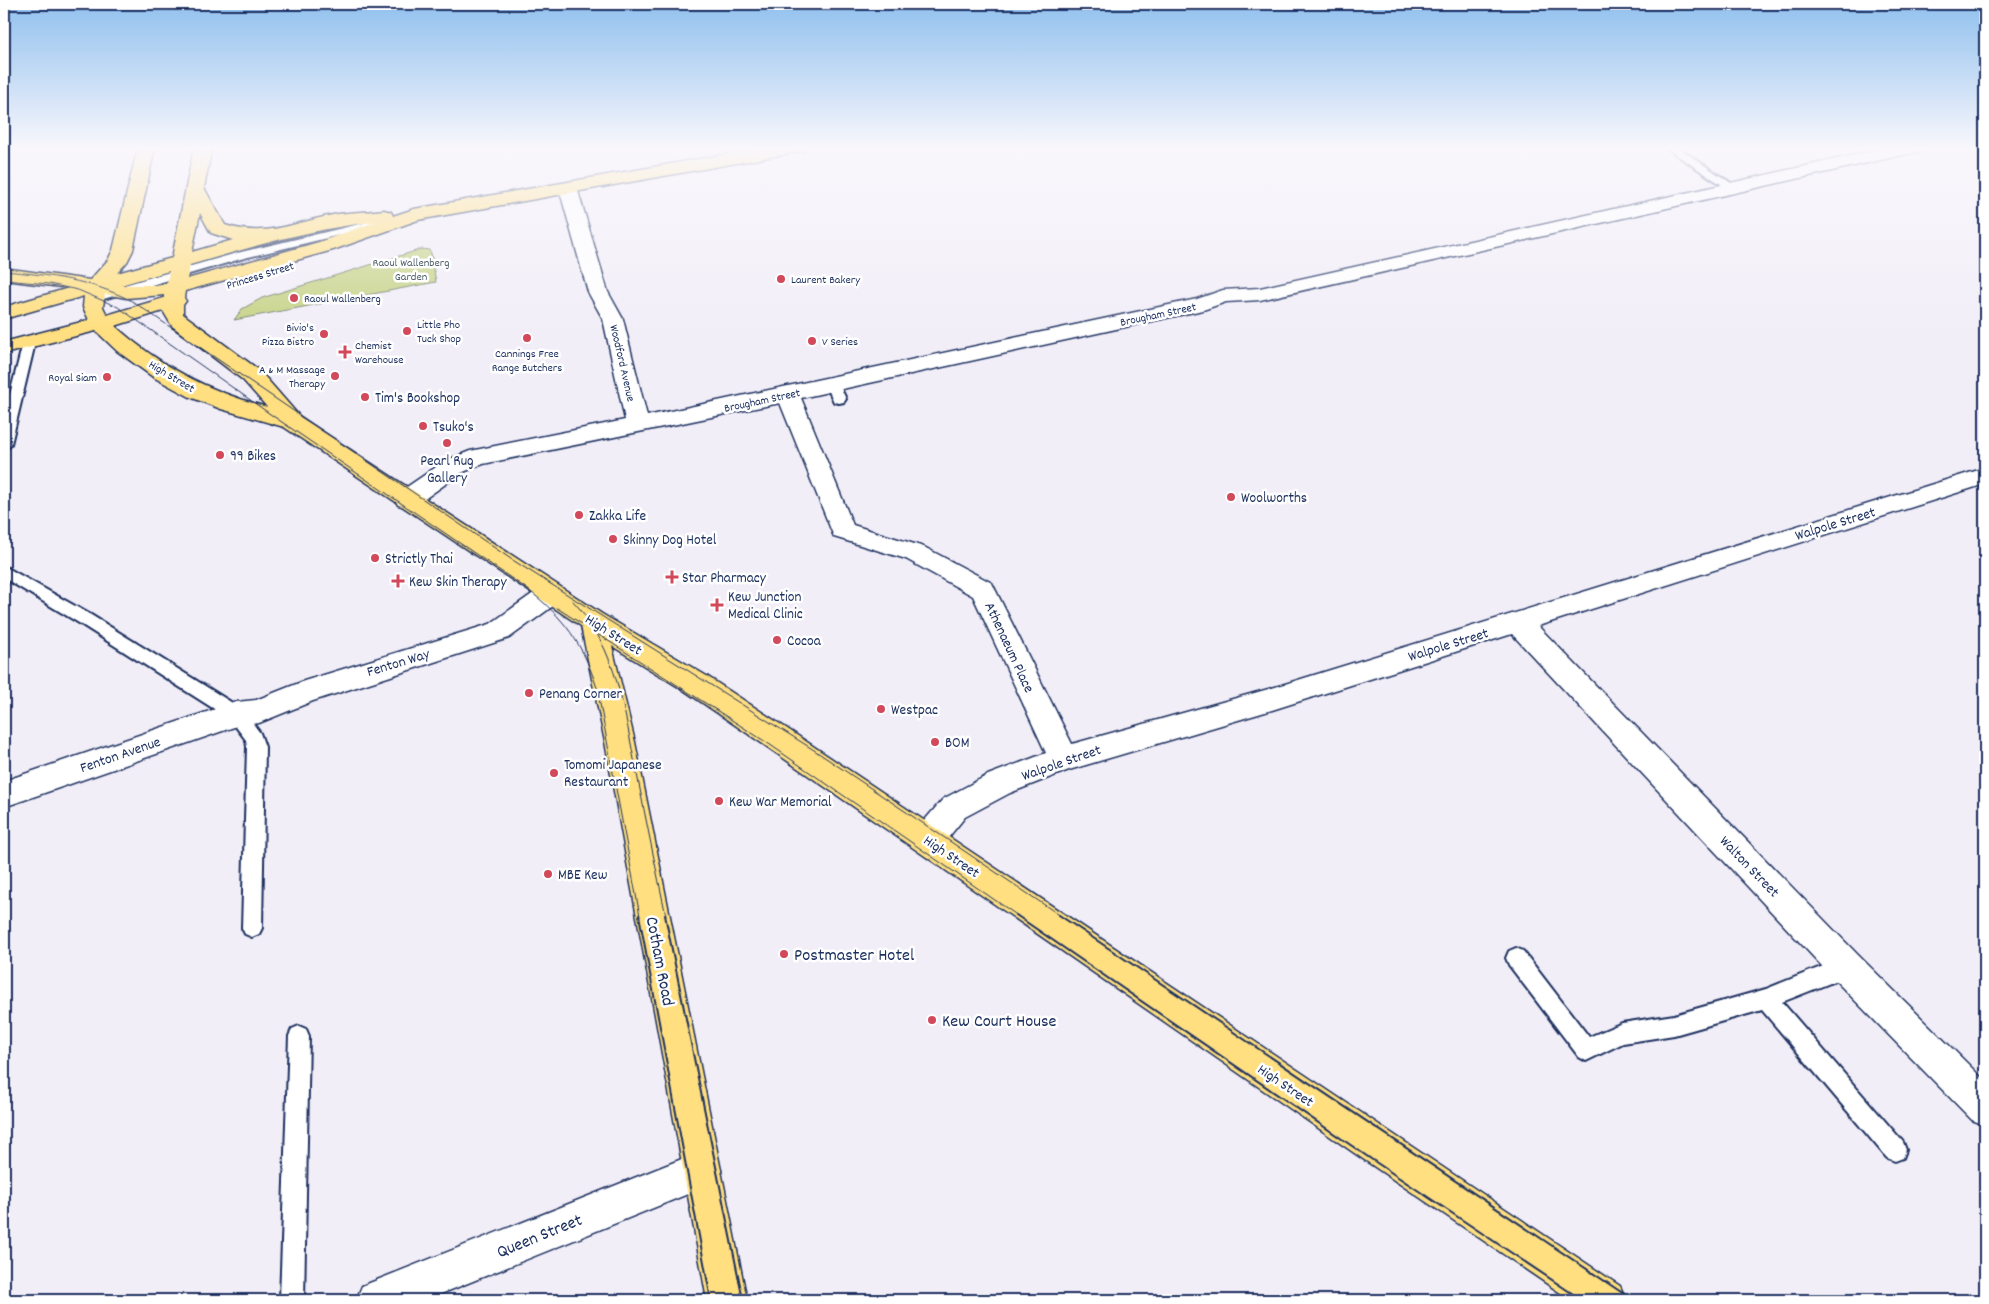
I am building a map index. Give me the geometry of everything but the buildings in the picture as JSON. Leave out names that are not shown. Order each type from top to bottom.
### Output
[{"type":"main road","points":[[95,292],[117,262],[123,250],[133,208]]},
{"type":"main road","points":[[4,274],[95,292],[119,291],[140,293],[177,280],[192,208]]},
{"type":"main road","points":[[206,208],[218,229],[236,235],[263,237]]},
{"type":"main road","name":"Princess Street","points":[[4,348],[101,324],[177,280],[263,237],[348,219],[414,215],[455,208]]},
{"type":"main road","name":"Princess Street","points":[[4,313],[95,292],[177,280],[341,251],[414,215]]},
{"type":"main road","name":"High Street","points":[[177,280],[173,314],[179,322],[251,375],[292,422],[593,622],[695,683],[1606,1300]]},
{"type":"main road","name":"High Street","points":[[95,292],[93,307],[101,324],[125,346],[161,372],[190,388],[229,404],[292,422]]},
{"type":"main road","name":"Cotham Road","points":[[593,622],[620,742],[727,1300]]},
{"type":"street","name":"Woodford Avenue","points":[[574,208],[598,292],[613,319],[638,426]]},
{"type":"street","name":"Brougham Street","points":[[407,499],[454,467],[468,460],[788,394],[836,392],[1203,304],[1223,296],[1260,294],[1640,208]]},
{"type":"street","name":"Athenaeum Place","points":[[788,394],[843,531],[915,553],[983,590],[1064,759]]},
{"type":"street","name":"Walpole Street","points":[[928,839],[934,830],[960,805],[999,784],[1064,759],[1272,698],[1985,476]]},
{"type":"street","name":"Fenton Way","points":[[236,714],[259,711],[304,692],[500,631],[552,594]]},
{"type":"street","name":"Walton Street","points":[[1517,622],[1846,967],[1985,1107]]},
{"type":"street","name":"Fenton Avenue","points":[[4,794],[236,714]]},
{"type":"street","name":"Queen Street","points":[[376,1300],[702,1170]]},
{"type":"lane","points":[[177,280],[294,242],[414,215]]},
{"type":"lane","points":[[4,444],[29,343]]},
{"type":"lane","points":[[4,571],[85,619],[236,714],[254,738],[256,747],[252,928]]},
{"type":"lane","points":[[1516,958],[1586,1050],[1622,1033],[1674,1026],[1766,1000],[1846,967]]},
{"type":"lane","points":[[1766,1000],[1894,1150]]},
{"type":"lane","points":[[292,1300],[299,1036]]},
{"type":"green space","name":"Raoul Wallenberg Garden","points":[[422,249],[429,250],[431,253],[436,282],[234,320],[242,309],[262,298]]},
{"type":"tram line","points":[[4,271],[37,274],[85,283],[132,301],[511,559],[814,750],[1061,916]]},
{"type":"tram line","points":[[4,280],[49,284],[78,290],[118,307],[273,416],[527,589],[552,610],[571,633],[578,645],[597,688],[640,916]]},
{"type":"tram line","points":[[573,601],[596,633]]},
{"type":"tram line","points":[[557,608],[596,633]]},
{"type":"tram line","points":[[596,633],[766,742],[1018,916]]},
{"type":"tram line","points":[[596,633],[610,660],[623,705],[666,916]]},
{"type":"tram line","points":[[639,915],[711,1300]]},
{"type":"tram line","points":[[665,915],[743,1300]]},
{"type":"tram line","points":[[1016,915],[1371,1159],[1582,1300]]},
{"type":"tram line","points":[[1059,915],[1633,1300]]},
{"type":"place","name":"Laurent Bakery","points":[[781,279]]},
{"type":"place","name":"Raoul Wallenberg","points":[[294,298]]},
{"type":"place","name":"Little Pho Tuck Shop","points":[[407,331]]},
{"type":"place","name":"Bivio's Pizza Bistro","points":[[324,334]]},
{"type":"place","name":"Cannings Free Range Butchers","points":[[527,338]]},
{"type":"place","name":"V Series","points":[[812,341]]},
{"type":"place","name":"Chemist Warehouse","points":[[345,352]]},
{"type":"place","name":"A & M Massage Therapy","points":[[335,376]]},
{"type":"place","name":"Royal Siam","points":[[107,377]]},
{"type":"place","name":"Tim's Bookshop","points":[[365,397]]},
{"type":"place","name":"Tsuko's","points":[[423,426]]},
{"type":"place","name":"Pearl Rug Gallery","points":[[447,443]]},
{"type":"place","name":"99 Bikes","points":[[220,455]]},
{"type":"place","name":"Woolworths","points":[[1231,497]]},
{"type":"place","name":"Zakka Life","points":[[579,515]]},
{"type":"place","name":"Skinny Dog Hotel","points":[[613,539]]},
{"type":"place","name":"Strictly Thai","points":[[375,558]]},
{"type":"place","name":"Star Pharmacy","points":[[672,577]]},
{"type":"place","name":"Kew Skin Therapy","points":[[398,581]]},
{"type":"place","name":"Kew Junction Medical Clinic","points":[[717,605]]},
{"type":"place","name":"Cocoa","points":[[777,640]]},
{"type":"place","name":"Penang Corner","points":[[529,693]]},
{"type":"place","name":"Westpac","points":[[881,709]]},
{"type":"place","name":"BOM","points":[[935,742]]},
{"type":"place","name":"Tomomi Japanese Restaurant","points":[[554,773]]},
{"type":"place","name":"Kew War Memorial","points":[[719,801]]},
{"type":"place","name":"MBE Kew","points":[[548,874]]},
{"type":"place","name":"Postmaster Hotel","points":[[784,954]]},
{"type":"place","name":"Kew Court House","points":[[932,1020]]}]
